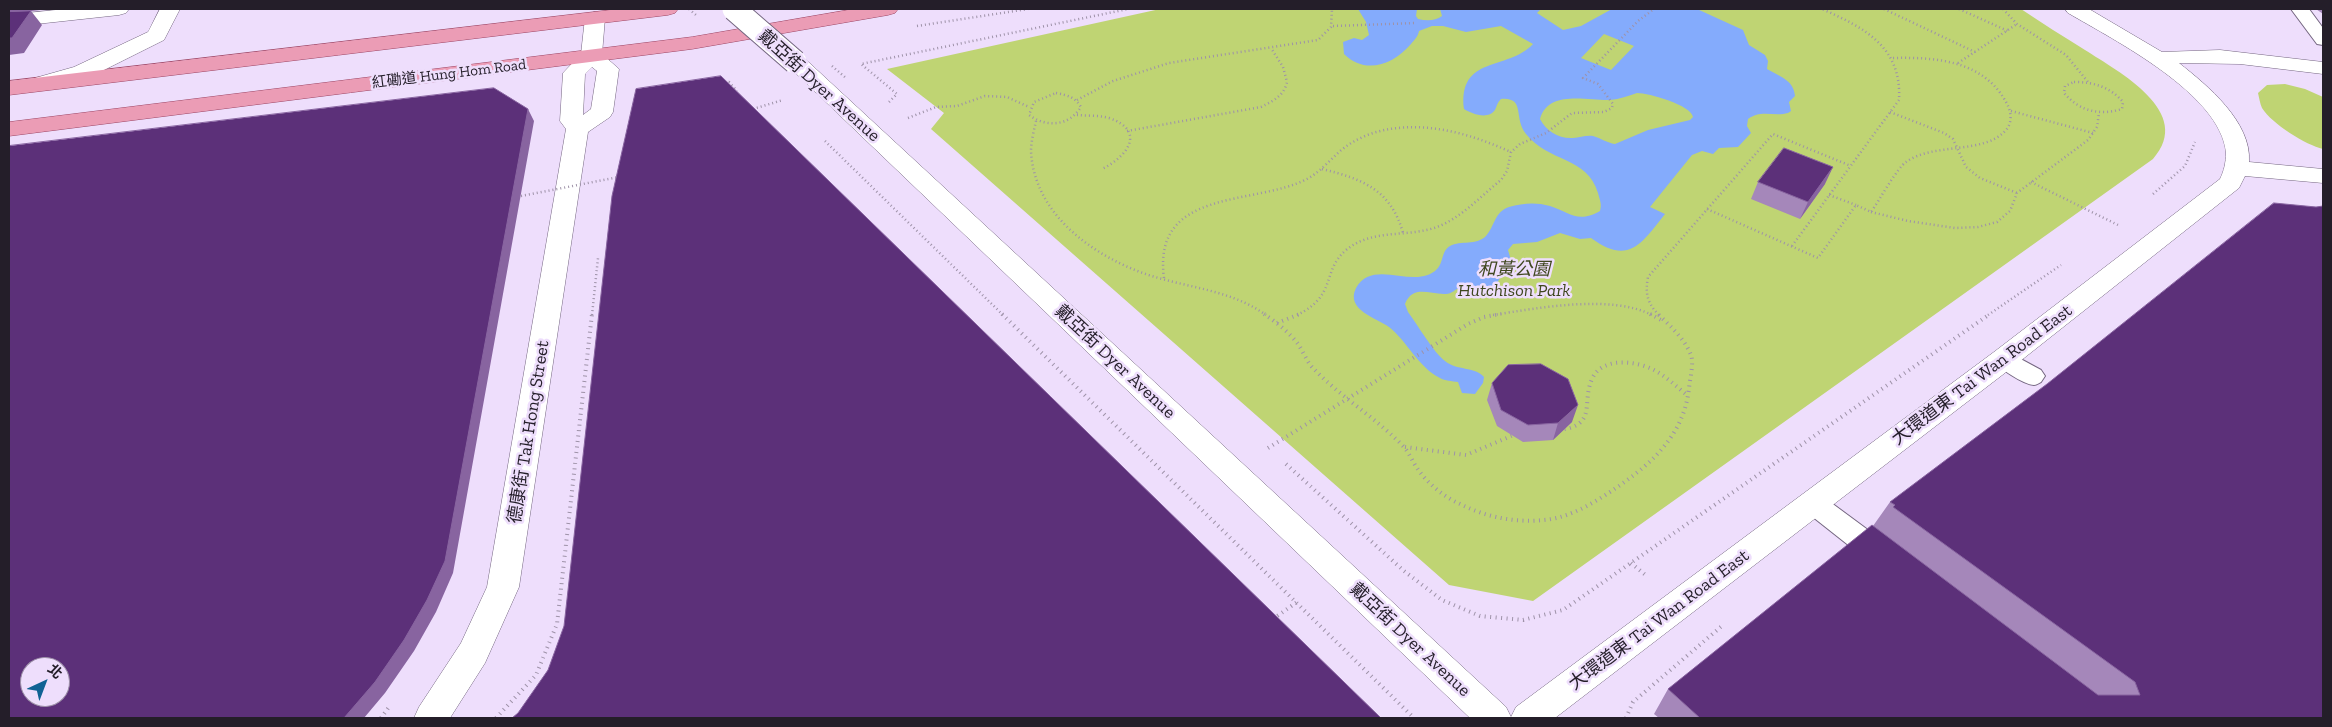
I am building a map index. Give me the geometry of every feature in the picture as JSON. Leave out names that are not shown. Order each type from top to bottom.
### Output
[{"type":"main road","points":[[9,88],[668,9]]},
{"type":"main road","name":"紅磡道 Hung Hom Road","points":[[9,129],[692,43],[888,9]]},
{"type":"street","points":[[9,20],[119,9]]},
{"type":"street","points":[[38,85],[82,72],[112,60],[157,36],[170,9]]},
{"type":"street","name":"戴亞街 Dyer Avenue","points":[[734,9],[795,62],[1494,718]]},
{"type":"street","points":[[2075,9],[2157,58],[2203,94],[2219,113],[2231,132],[2237,150],[2237,168],[2323,176]]},
{"type":"street","points":[[576,129],[602,112],[608,69],[591,56],[595,18]]},
{"type":"street","points":[[2157,58],[2194,54],[2222,55],[2323,68]]},
{"type":"street","name":"德康街 Tak Hong Street","points":[[431,718],[473,653],[503,587],[564,217],[576,129],[571,121],[574,73],[591,56]]},
{"type":"street","name":"大環道東 Tai Wan Road East","points":[[1528,718],[2004,359],[2230,183],[2237,168]]},
{"type":"lane","points":[[2300,9],[2323,40]]},
{"type":"lane","points":[[2004,359],[2033,376]]},
{"type":"lane","points":[[1813,503],[1901,570]]},
{"type":"path","points":[[908,27],[1028,9]]},
{"type":"path","points":[[886,104],[898,94],[861,64],[1128,9]]},
{"type":"path","points":[[1078,100],[1113,81],[1169,63],[1318,40],[1328,34],[1333,26],[1332,9]]},
{"type":"path","points":[[1277,323],[1303,314],[1319,302],[1326,292],[1335,262],[1346,250],[1362,240],[1382,235],[1423,232],[1439,226],[1451,219],[1501,180],[1508,170],[1507,160],[1511,152],[1519,145],[1549,131],[1570,114],[1582,111],[1595,113],[1609,111],[1612,108],[1609,100],[1598,84],[1583,78],[1653,9]]},
{"type":"path","points":[[1792,246],[1899,100],[1902,86],[1900,72],[1892,58],[1879,43],[1862,29],[1822,9]]},
{"type":"path","points":[[1884,9],[1975,52]]},
{"type":"path","points":[[1960,9],[2008,31]]},
{"type":"path","points":[[2003,9],[2011,15],[2017,24],[2049,41],[2062,51],[2082,72],[2088,82]]},
{"type":"path","points":[[1333,26],[1416,23]]},
{"type":"path","points":[[1958,63],[2017,24]]},
{"type":"path","points":[[1127,131],[1261,107],[1278,99],[1287,88],[1289,76],[1271,48]]},
{"type":"path","points":[[1871,212],[1890,187],[1895,174],[1905,163],[1919,154],[1956,146],[1978,144],[1994,139],[2005,132],[2011,122],[2011,111],[2006,100],[1987,79],[1958,63],[1939,58],[1892,58]]},
{"type":"path","points":[[720,84],[728,82],[741,96]]},
{"type":"path","points":[[2074,82],[2088,82],[2103,86],[2116,93],[2123,102],[2122,109],[2113,113],[2099,113],[2076,105],[2064,93],[2065,86],[2074,82]]},
{"type":"path","points":[[1077,116],[1081,107],[1078,100],[1068,95],[1056,93],[1044,96],[1034,100],[1029,107],[1029,115],[1036,121],[1059,123],[1077,116],[1098,116],[1115,121],[1127,131],[1131,141],[1128,152],[1118,162],[1102,169]]},
{"type":"path","points":[[904,121],[936,107],[957,106],[985,96],[1007,97],[1029,107]]},
{"type":"path","points":[[748,103],[754,110],[782,99],[790,107]]},
{"type":"path","points":[[2011,111],[2093,133]]},
{"type":"path","points":[[1890,112],[1944,133],[1952,139],[1966,167],[1980,178],[2017,193]]},
{"type":"path","points":[[1829,195],[1871,212],[1904,221],[1945,227],[1983,226],[1999,221],[2010,214],[2016,204],[2017,193],[2082,145],[2097,127],[2099,113]]},
{"type":"path","points":[[1036,121],[1031,150],[1036,180],[1052,210],[1080,238],[1098,251],[1141,272],[1226,294],[1253,306],[1277,323],[1297,343],[1311,366],[1406,447],[1417,469],[1428,482],[1459,504],[1487,516],[1517,521],[1546,520],[1573,513],[1595,502],[1640,472],[1658,455],[1672,436],[1682,416],[1688,396],[1692,357],[1683,339],[1652,308],[1645,292],[1648,277],[1773,134],[1851,166]]},
{"type":"path","points":[[1164,278],[1162,263],[1164,248],[1170,235],[1194,211],[1210,202],[1229,197],[1270,192],[1290,187],[1308,179],[1322,169],[1345,147],[1360,138],[1398,128],[1420,127],[1449,130],[1511,152]]},
{"type":"path","points":[[819,135],[1414,718]]},
{"type":"path","points":[[2148,199],[2185,166],[2196,140]]},
{"type":"path","points":[[1322,169],[1356,179],[1379,192],[1396,212],[1400,219],[1403,233]]},
{"type":"path","points":[[606,189],[608,171]]},
{"type":"path","points":[[521,196],[625,176]]},
{"type":"path","points":[[2032,182],[2118,225]]},
{"type":"path","points":[[534,201],[536,192]]},
{"type":"path","points":[[1707,209],[1818,258],[1856,206]]},
{"type":"path","points":[[2110,231],[2126,219]]},
{"type":"path","points":[[496,718],[536,675],[557,624],[599,249]]},
{"type":"path","points":[[1282,461],[1404,571],[1442,600],[1480,616],[1523,620],[1563,610],[2061,265]]},
{"type":"path","points":[[1268,448],[1433,345],[1468,324],[1484,317],[1599,302],[1623,304],[1647,311],[1668,324]]},
{"type":"path","points":[[1550,432],[1568,429],[1583,421],[1586,415],[1593,376],[1600,368],[1611,364],[1625,362],[1654,370],[1688,396]]},
{"type":"path","points":[[1406,447],[1466,455],[1519,434]]},
{"type":"path","points":[[1261,442],[1275,454]]},
{"type":"path","points":[[1265,624],[1297,602]]},
{"type":"path","points":[[536,675],[543,677]]},
{"type":"path","points":[[380,718],[391,704]]},
{"type":"green space","name":"和黃公園 Hutchison Park","points":[[1160,9],[2021,9],[2116,70],[2148,95],[2159,110],[2165,125],[2164,142],[2153,159],[1533,601],[1449,585],[931,129],[944,113],[887,69]]},
{"type":"green space","points":[[2285,84],[2305,89],[2323,97],[2323,149],[2290,133],[2273,121],[2262,108],[2258,93],[2267,85]]},
{"type":"water","points":[[1358,9],[1417,9],[1416,16],[1418,19],[1428,20],[1437,19],[1442,16],[1440,9],[1541,9],[1537,13],[1563,30],[1581,26],[1612,9],[1697,9],[1743,30],[1749,45],[1765,55],[1768,61],[1767,69],[1789,82],[1795,96],[1789,102],[1791,111],[1788,113],[1758,114],[1748,119],[1747,126],[1751,133],[1738,147],[1719,148],[1713,154],[1702,151],[1692,155],[1650,207],[1665,214],[1649,234],[1634,247],[1625,250],[1615,250],[1591,238],[1580,239],[1560,233],[1537,242],[1513,244],[1508,250],[1513,267],[1491,287],[1483,289],[1460,288],[1446,294],[1417,292],[1408,298],[1405,304],[1408,312],[1436,352],[1450,364],[1475,371],[1484,377],[1483,383],[1475,394],[1462,393],[1458,382],[1444,380],[1432,373],[1389,327],[1358,308],[1354,296],[1356,288],[1364,279],[1373,275],[1418,277],[1428,275],[1437,269],[1447,248],[1454,244],[1482,239],[1489,232],[1500,212],[1509,207],[1524,204],[1540,204],[1574,216],[1585,217],[1600,211],[1600,200],[1593,181],[1585,172],[1545,150],[1526,134],[1522,128],[1514,101],[1501,99],[1495,110],[1488,115],[1471,113],[1464,109],[1464,92],[1469,80],[1477,72],[1487,66],[1523,52],[1533,44],[1501,26],[1466,32],[1443,26],[1432,26],[1419,31],[1411,44],[1396,57],[1379,65],[1370,66],[1352,60],[1344,54],[1343,42],[1354,38],[1362,40],[1369,35],[1366,22]],"holes":[[[1604,34],[1634,46],[1611,70],[1581,58]],[[1637,93],[1659,97],[1678,104],[1691,113],[1693,117],[1690,120],[1648,130],[1615,144],[1593,136],[1576,138],[1558,136],[1546,127],[1540,119],[1544,110],[1560,100],[1610,100]]]},
{"type":"building","points":[[31,11],[12,38],[9,38],[9,12]]},
{"type":"building","points":[[721,76],[1381,718],[512,718],[518,713],[548,670],[564,626],[612,196],[636,89]]},
{"type":"building","points":[[494,88],[528,109],[445,561],[427,600],[404,640],[375,682],[344,718],[9,718],[9,146]]},
{"type":"building","points":[[1784,148],[1833,167],[1808,202],[1758,182]]},
{"type":"building","points":[[2274,203],[2323,206],[2323,718],[1700,718],[1668,689],[1872,525],[2098,695],[2140,695],[2135,682],[1893,507],[1895,505],[1890,502],[2047,384]]},
{"type":"building","points":[[1541,364],[1568,379],[1578,405],[1558,423],[1528,425],[1501,410],[1492,383],[1508,365]]}]
